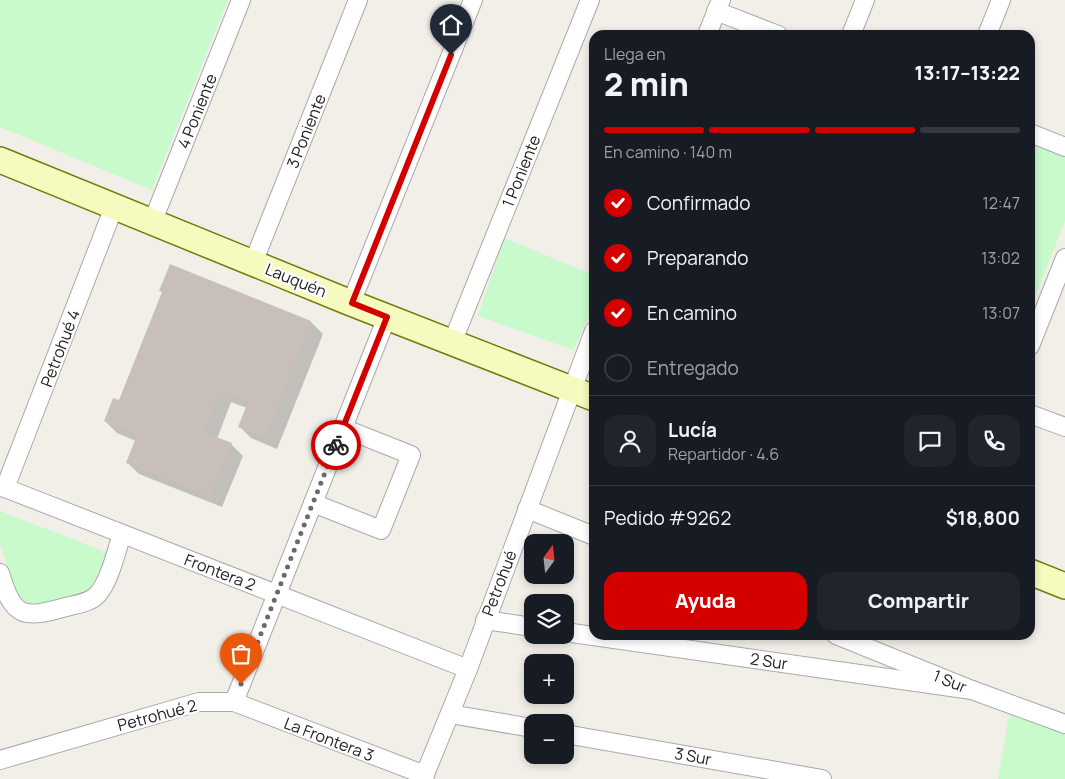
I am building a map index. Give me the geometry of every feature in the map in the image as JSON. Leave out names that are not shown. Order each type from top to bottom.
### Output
[{"type":"street","name":"4 Poniente","points":[[152,222],[241,0]]},
{"type":"street","name":"3 Poniente","points":[[253,263],[358,0]]},
{"type":"street","points":[[352,303],[474,0]]},
{"type":"street","name":"1 Poniente","points":[[452,343],[590,0]]},
{"type":"street","points":[[853,30],[865,0]]},
{"type":"street","points":[[989,30],[1001,0]]},
{"type":"street","points":[[709,30],[719,6],[768,30]]},
{"type":"street","points":[[1035,135],[1065,147]]},
{"type":"street","name":"Lauquén","points":[[0,160],[352,303],[583,394]]},
{"type":"street","name":"Petrohué 4","points":[[2,487],[114,207]]},
{"type":"street","points":[[1037,308],[1060,285],[1065,258]]},
{"type":"street","points":[[234,702],[387,317]]},
{"type":"street","name":"Petrohué","points":[[424,777],[468,669],[527,509],[583,394],[589,360]]},
{"type":"street","points":[[1035,416],[1065,427]]},
{"type":"street","points":[[313,503],[381,530],[408,463],[411,455],[343,428]]},
{"type":"street","name":"Frontera 2","points":[[2,487],[468,669]]},
{"type":"street","points":[[527,509],[589,534]]},
{"type":"street","points":[[0,573],[6,594],[12,605],[20,611],[30,614],[42,614],[84,602],[92,599],[104,585],[122,534]]},
{"type":"street","points":[[1035,574],[1065,586]]},
{"type":"street","points":[[485,620],[524,626]]},
{"type":"street","name":"2 Sur","points":[[574,633],[589,635]]},
{"type":"street","name":"2 Sur","points":[[621,640],[972,690]]},
{"type":"street","name":"1 Sur","points":[[848,640],[972,690],[1065,724]]},
{"type":"street","name":"Petrohué 2","points":[[0,760],[200,702],[234,702]]},
{"type":"street","name":"La Frontera 3","points":[[234,702],[424,777]]},
{"type":"street","points":[[450,714],[524,727]]},
{"type":"street","name":"3 Sur","points":[[574,736],[822,779]]},
{"type":"green space","points":[[0,0],[228,0],[152,190],[0,127]]},
{"type":"green space","points":[[1035,140],[1065,151],[1065,221],[1035,297]]},
{"type":"green space","points":[[504,238],[589,273],[589,316],[574,350],[478,316]]},
{"type":"green space","points":[[0,511],[106,552],[98,581],[86,595],[30,608],[16,597],[0,543]]},
{"type":"green space","points":[[1010,709],[1065,728],[1065,779],[998,779]]},
{"type":"building","points":[[170,264],[311,321],[265,438],[238,427],[248,402],[220,391],[203,432],[232,443],[210,496],[126,463],[137,435],[104,421],[113,398],[119,400],[162,292],[159,291]]},
{"type":"way so far","points":[[241,684],[336,445]]},
{"type":"route","points":[[336,445],[387,317],[352,303],[451,55]]}]
